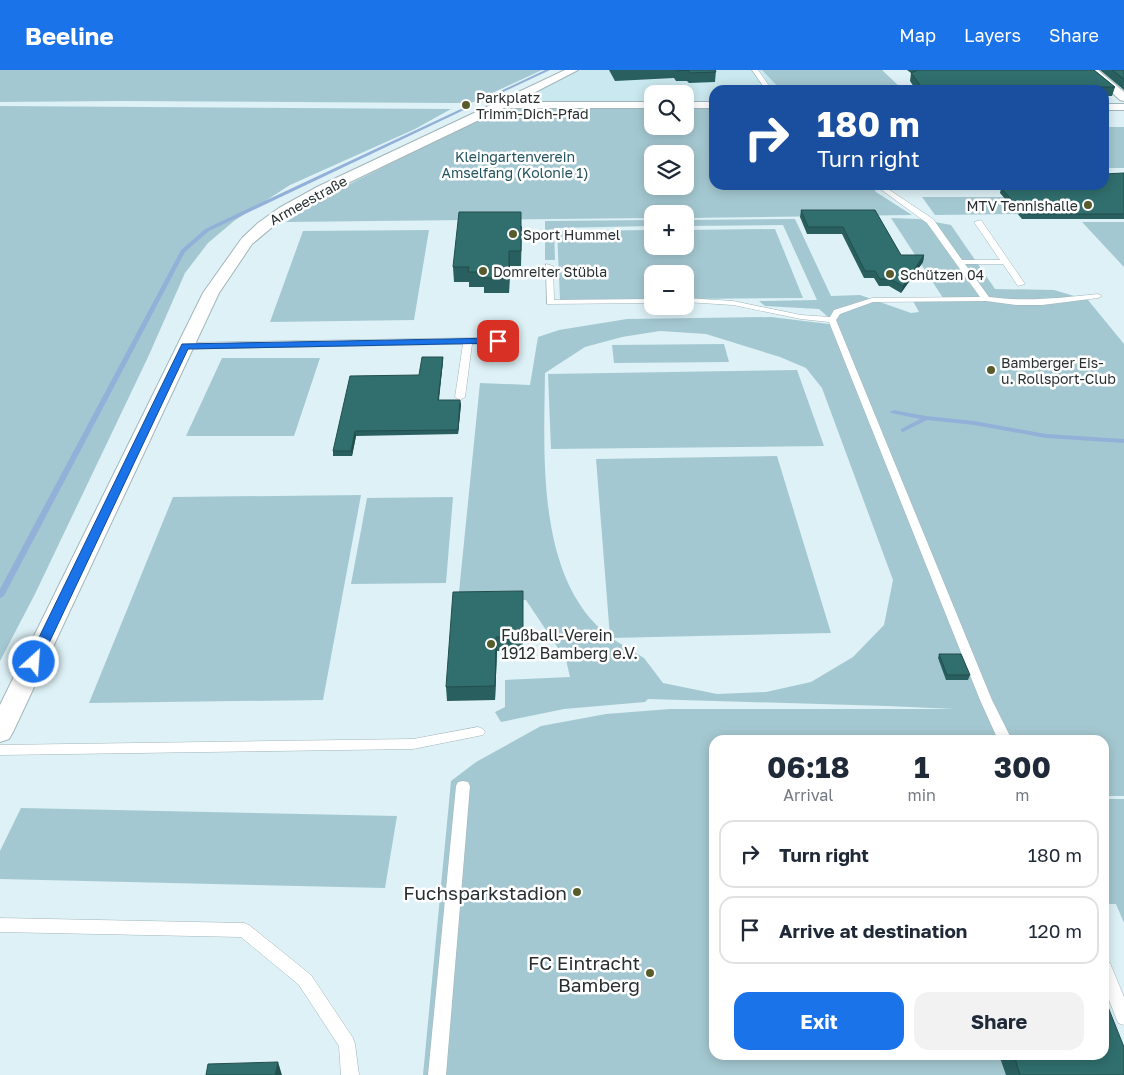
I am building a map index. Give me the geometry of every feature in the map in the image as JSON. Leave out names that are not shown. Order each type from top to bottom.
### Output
[{"type":"street","name":"Armeestraße","points":[[0,732],[185,346],[211,293],[232,259],[263,226],[322,190],[573,70]]},
{"type":"street","points":[[1077,70],[1092,70],[1124,98]]},
{"type":"street","points":[[501,105],[644,105]]},
{"type":"street","points":[[694,105],[709,105]]},
{"type":"street","points":[[1109,107],[1124,107]]},
{"type":"lane","points":[[755,70],[766,85]]},
{"type":"lane","points":[[885,190],[930,221],[986,299]]},
{"type":"lane","points":[[978,222],[1021,284]]},
{"type":"lane","points":[[959,262],[1005,262]]},
{"type":"lane","points":[[549,266],[550,302],[644,301]]},
{"type":"lane","points":[[832,320],[837,312],[872,300],[986,299],[1016,303],[1042,303],[1098,296]]},
{"type":"lane","points":[[694,301],[733,303],[801,317],[832,320]]},
{"type":"lane","points":[[832,320],[986,700],[1003,735]]},
{"type":"lane","points":[[460,397],[468,341]]},
{"type":"lane","points":[[185,346],[513,341]]},
{"type":"lane","points":[[0,750],[413,744],[478,732]]},
{"type":"lane","points":[[437,1075],[463,786]]},
{"type":"lane","points":[[0,925],[244,930],[305,980],[347,1044],[350,1075]]},
{"type":"lane","points":[[1109,980],[1124,1017]]},
{"type":"shaded area","points":[[580,70],[762,70],[776,85],[709,85],[709,102],[694,102],[694,85],[644,85],[644,102],[513,102]]},
{"type":"green space","points":[[0,70],[542,70],[471,103],[450,103],[0,102]]},
{"type":"green space","points":[[762,70],[882,70],[898,85],[776,85]]},
{"type":"green space","points":[[0,106],[451,109],[415,129],[290,185],[234,221],[208,243],[185,273],[149,355],[35,594],[0,661]]},
{"type":"green space","name":"Kleingartenverein Amselfang (Kolonie 1)","points":[[502,107],[644,108],[644,135],[694,135],[694,108],[709,108],[709,190],[875,190],[912,215],[694,218],[694,205],[644,205],[644,218],[286,222],[326,196]]},
{"type":"green space","points":[[1109,127],[1124,127],[1124,168],[1109,168]]},
{"type":"green space","points":[[922,197],[1008,197],[1023,214],[935,215]]},
{"type":"green space","points":[[891,218],[919,219],[951,225],[995,289],[1054,290],[1088,300],[1124,344],[1124,796],[1109,796],[1109,735],[709,735],[709,1060],[1109,1060],[1124,1075],[423,1075],[451,781],[476,762],[541,726],[606,714],[670,709],[955,709],[648,699],[645,702],[564,709],[501,722],[495,712],[505,707],[505,680],[570,677],[566,660],[526,600],[458,602],[480,383],[530,385],[538,337],[559,330],[627,319],[771,317],[837,325],[819,309],[765,306],[759,301],[817,300],[783,225],[694,226],[694,220],[795,219],[831,296],[860,295],[911,313],[919,312],[913,301],[945,301]],"holes":[[[660,331],[706,334],[780,357],[806,368],[822,388],[893,580],[884,625],[853,657],[811,682],[766,692],[717,694],[663,683],[644,658],[611,638],[831,633],[777,456],[596,459],[610,637],[586,613],[568,584],[557,551],[549,516],[546,479],[544,442],[545,373],[585,347],[622,337]]]},
{"type":"green space","points":[[644,220],[644,226],[554,228],[555,260],[545,260],[545,221]]},
{"type":"green space","points":[[1082,222],[1124,222],[1124,267]]},
{"type":"green space","points":[[775,229],[803,298],[694,299],[694,265],[644,265],[644,299],[560,300],[557,231],[644,230],[644,255],[694,255],[694,230]]},
{"type":"green space","points":[[429,230],[414,320],[270,322],[303,231]]},
{"type":"green space","points":[[724,344],[729,362],[614,363],[612,345]]},
{"type":"green space","points":[[222,358],[320,358],[294,436],[186,436]]},
{"type":"green space","points":[[797,370],[824,446],[551,449],[548,374]]},
{"type":"green space","points":[[361,495],[323,700],[89,703],[173,497]]},
{"type":"green space","points":[[453,497],[446,583],[351,584],[367,498]]},
{"type":"green space","points":[[1109,799],[1124,799],[1124,923],[1116,904],[1109,904]]},
{"type":"green space","points":[[21,808],[397,816],[385,888],[0,879],[0,851]]},
{"type":"building","points":[[688,70],[715,70],[716,72],[690,73]]},
{"type":"building","points":[[918,70],[1094,70],[1115,87],[1109,87],[1109,85],[920,85],[911,73]]},
{"type":"building","points":[[1112,70],[1124,70],[1124,79]]},
{"type":"building","name":"MTV Tennishalle","points":[[1124,173],[1124,214],[1024,214],[1003,190],[1109,190],[1109,174]]},
{"type":"building","points":[[801,210],[875,210],[901,255],[924,255],[903,286],[890,279],[880,279],[875,271],[865,271],[843,227],[808,227]]},
{"type":"building","points":[[459,212],[521,212],[521,251],[509,251],[509,278],[484,278],[484,272],[468,272],[469,267],[453,267]]},
{"type":"building","points":[[422,357],[443,357],[438,400],[460,400],[458,430],[355,431],[351,451],[333,451],[350,376],[419,375]]},
{"type":"building","points":[[523,591],[523,637],[496,637],[495,686],[446,687],[453,592]]},
{"type":"building","points":[[939,654],[961,654],[970,675],[947,675]]},
{"type":"building","points":[[1109,1010],[1124,1047],[1124,1075],[1020,1075],[1016,1060],[1109,1060]]},
{"type":"building","points":[[278,1062],[275,1075],[206,1075],[208,1064]]},
{"type":"waterway","points":[[481,101],[548,70]]},
{"type":"waterway","points":[[0,596],[183,251],[207,230],[464,109]]},
{"type":"waterway","points":[[893,412],[926,418]]},
{"type":"waterway","points":[[903,430],[926,418]]},
{"type":"waterway","points":[[926,418],[974,423],[1046,436],[1124,441]]},
{"type":"place","name":"Parkplatz Trimm-Dich-Pfad","points":[[466,105]]},
{"type":"place","name":"MTV Tennishalle","points":[[1088,205]]},
{"type":"place","name":"Sport Hummel","points":[[513,234]]},
{"type":"place","name":"Domreiter Stübla","points":[[483,271]]},
{"type":"place","name":"Schützen 04","points":[[890,274]]},
{"type":"place","name":"Bamberger Eis- u. Rollsport-Club","points":[[991,370]]},
{"type":"place","name":"Fußball-Verein 1912 Bamberg e.V.","points":[[491,644]]},
{"type":"place","name":"Fuchsparkstadion","points":[[577,892]]},
{"type":"place","name":"FC Eintracht Bamberg","points":[[650,973]]},
{"type":"route","points":[[34,662],[185,346],[498,341]]}]
